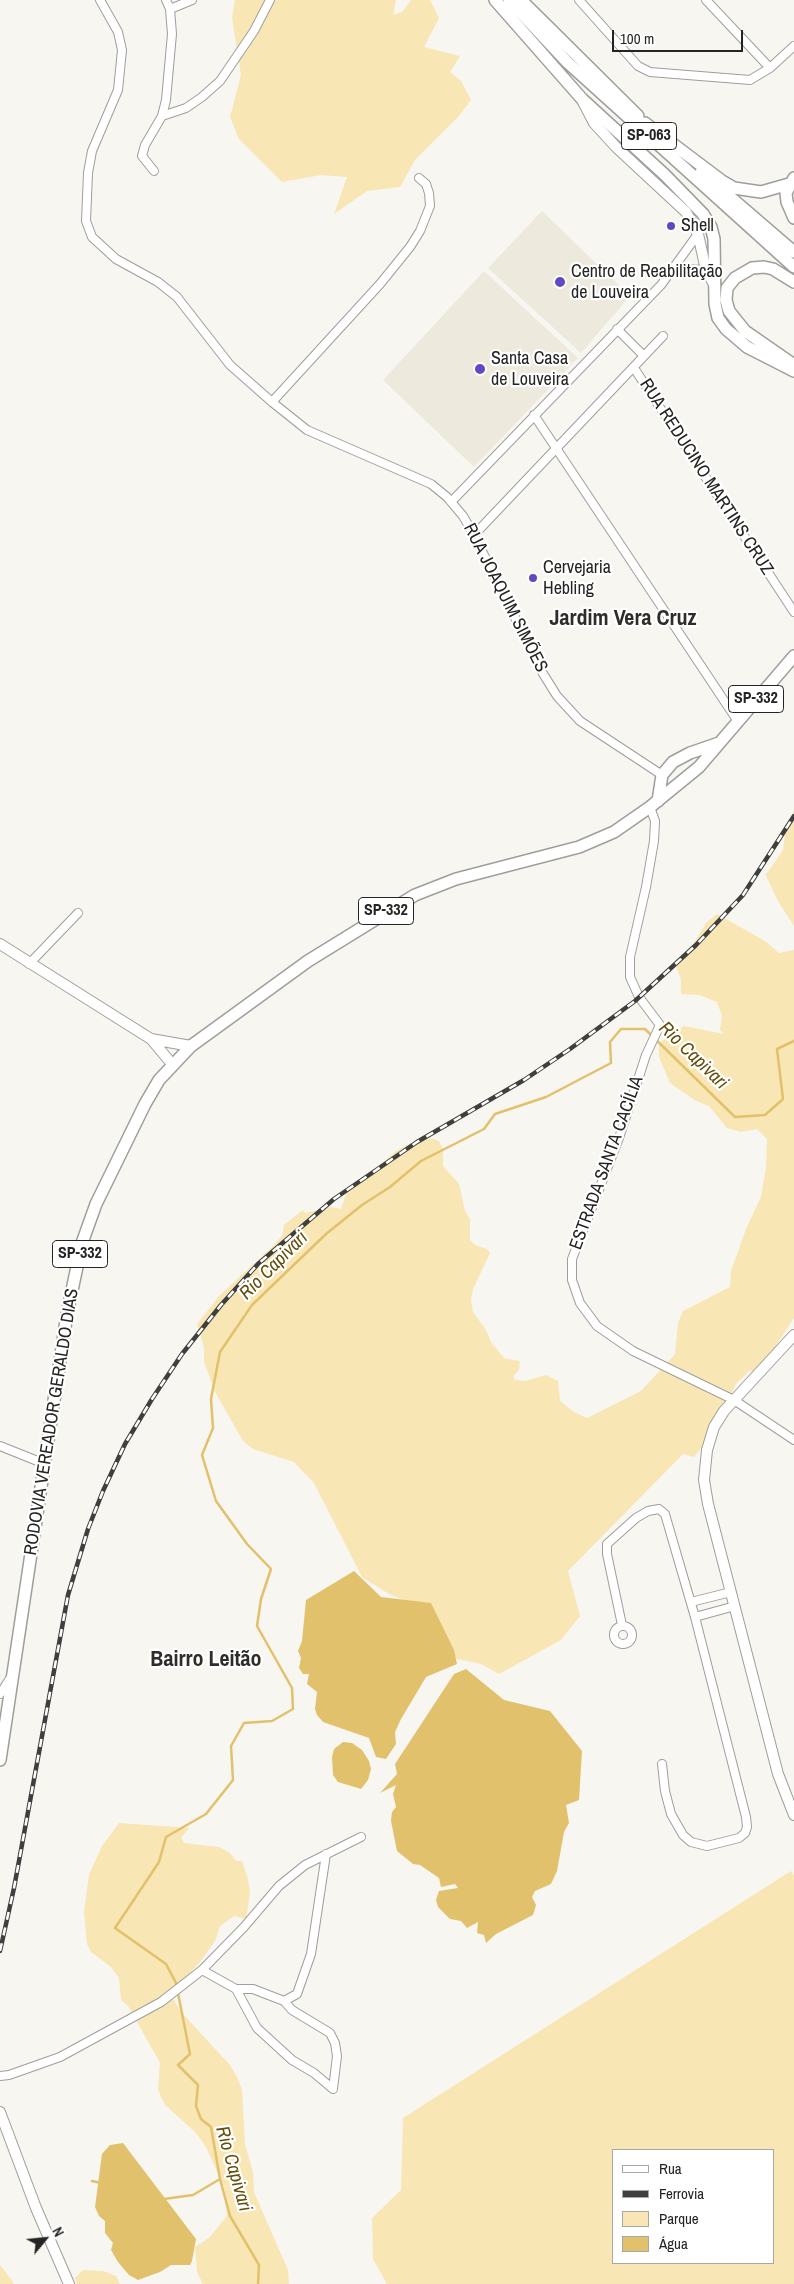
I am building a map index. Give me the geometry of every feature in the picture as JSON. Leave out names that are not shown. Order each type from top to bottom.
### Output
[{"type":"main road","points":[[495,0],[582,99],[703,214],[711,227],[714,239],[714,286],[718,318],[726,329],[748,347],[794,371]]},
{"type":"main road","name":"SP-063","points":[[510,0],[567,62],[794,267]]},
{"type":"main road","name":"SP-063","points":[[521,0],[645,123],[794,252]]},
{"type":"main road","points":[[645,123],[734,188],[761,192],[792,181]]},
{"type":"main road","points":[[792,181],[787,202],[794,218]]},
{"type":"main road","points":[[794,282],[773,269],[764,267],[752,268],[735,278],[727,288],[726,300],[729,311],[745,331],[794,365]]},
{"type":"main road","name":"RODOVIA VEREADOR GERALDO DIAS","points":[[0,1760],[67,1314],[86,1229],[96,1204],[145,1104],[159,1080],[191,1046],[308,961],[415,895],[456,879],[551,856],[614,832],[654,804],[699,767],[737,720],[794,656]]},
{"type":"main road","points":[[654,804],[662,775],[672,762],[690,753],[719,743]]},
{"type":"main road","points":[[690,753],[699,767]]},
{"type":"main road","points":[[662,775],[670,782],[679,784]]},
{"type":"street","name":"RUA JOAQUIM SIMÕES","points":[[100,0],[118,32],[122,50],[118,90],[92,151],[88,173],[86,221],[92,236],[116,259],[158,282],[177,297],[230,365],[307,430],[431,484],[451,502],[474,535],[542,672],[561,702],[592,731],[662,775]]},
{"type":"street","points":[[154,171],[142,156],[143,150],[162,116],[166,100],[171,49],[170,9],[166,0]]},
{"type":"street","points":[[170,9],[192,0]]},
{"type":"street","points":[[162,116],[186,108],[220,81],[254,31],[270,0]]},
{"type":"street","points":[[579,0],[638,66],[650,72],[750,80],[770,68],[794,46]]},
{"type":"street","points":[[706,0],[770,68]]},
{"type":"street","points":[[582,99],[594,123],[616,147],[686,212],[698,234],[706,270],[714,286]]},
{"type":"street","points":[[272,402],[380,284],[410,247],[420,231],[430,206],[426,184],[420,178]]},
{"type":"street","points":[[451,502],[660,285],[698,234]]},
{"type":"street","points":[[670,272],[684,269],[706,270]]},
{"type":"street","points":[[617,329],[644,356]]},
{"type":"street","points":[[474,535],[663,336]]},
{"type":"street","name":"RUA REDUCINO MARTINS CRUZ","points":[[634,368],[794,612]]},
{"type":"street","points":[[534,415],[558,448],[737,720]]},
{"type":"street","name":"ESTRADA SANTA CACÍLIA","points":[[654,804],[654,841],[630,957],[630,977],[639,997],[659,1022],[659,1031],[646,1055],[618,1138],[572,1259],[572,1280],[580,1303],[597,1326],[632,1351],[734,1400],[792,1438]]},
{"type":"street","points":[[29,964],[78,913]]},
{"type":"street","points":[[0,944],[151,1039],[172,1064]]},
{"type":"street","points":[[151,1039],[191,1046]]},
{"type":"street","points":[[793,1811],[778,1774],[708,1504],[704,1480],[707,1450],[714,1428],[724,1411],[794,1335]]},
{"type":"street","points":[[0,1446],[45,1464]]},
{"type":"street","points":[[622,1625],[606,1549],[607,1544],[636,1518],[648,1511],[659,1510],[664,1514],[695,1617],[746,1817],[747,1826],[745,1833],[739,1838],[707,1846],[691,1842],[684,1835],[671,1814],[667,1803],[662,1764]]},
{"type":"street","points":[[691,1602],[731,1592]]},
{"type":"street","points":[[695,1617],[735,1606]]},
{"type":"street","points":[[0,1694],[14,1673]]},
{"type":"street","points":[[0,2076],[17,2073],[60,2057],[161,2002],[202,1970],[279,1886],[306,1865],[361,1837]]},
{"type":"street","points":[[284,2001],[297,1994],[312,1954],[326,1854]]},
{"type":"street","points":[[202,1970],[236,1989],[253,1989],[284,2001],[292,2010],[330,2033],[335,2043],[337,2056],[333,2089],[314,2073],[292,2060],[258,2028],[236,1989]]},
{"type":"street","points":[[0,2112],[36,2208],[69,2284]]},
{"type":"shaded area","name":"Centro de Reabilitação de Louveira","points":[[542,211],[630,296],[581,353],[488,268]]},
{"type":"shaded area","name":"Santa Casa de Louveira","points":[[484,271],[578,358],[474,467],[383,380]]},
{"type":"green space","points":[[235,0],[396,0],[393,15],[402,12],[411,0],[430,0],[439,18],[424,47],[460,56],[450,72],[461,81],[471,100],[458,117],[415,160],[400,187],[367,191],[334,214],[347,177],[321,175],[282,182],[239,139],[230,117],[241,75],[232,18]]},
{"type":"green space","points":[[794,811],[794,926],[778,901],[765,874],[783,850],[786,828]]},
{"type":"green space","points":[[717,914],[765,941],[779,953],[794,950],[794,1318],[773,1350],[760,1365],[752,1372],[750,1370],[736,1384],[713,1433],[694,1457],[683,1454],[568,1571],[580,1616],[561,1640],[499,1674],[481,1664],[458,1659],[444,1661],[408,1602],[389,1594],[362,1577],[314,1483],[294,1462],[253,1449],[243,1441],[214,1390],[204,1361],[204,1348],[197,1324],[220,1295],[282,1236],[284,1225],[303,1210],[305,1213],[331,1207],[341,1209],[347,1191],[352,1185],[372,1172],[396,1151],[408,1144],[425,1139],[434,1139],[439,1141],[443,1149],[443,1166],[459,1184],[465,1211],[470,1219],[470,1240],[475,1245],[487,1249],[490,1253],[473,1289],[471,1300],[473,1312],[486,1330],[491,1342],[504,1358],[520,1361],[519,1370],[513,1376],[515,1380],[525,1381],[546,1375],[558,1381],[560,1401],[574,1412],[587,1418],[641,1391],[675,1354],[678,1323],[683,1311],[730,1287],[731,1271],[746,1229],[761,1197],[766,1167],[767,1139],[757,1129],[741,1132],[727,1128],[709,1106],[696,1101],[670,1083],[659,1057],[659,1044],[670,1034],[684,1026],[724,1034],[720,1030],[722,1016],[717,1002],[699,995],[681,994],[681,980],[676,966],[680,958],[694,943],[706,923]]},
{"type":"green space","points":[[119,1823],[189,1828],[181,1838],[184,1843],[219,1847],[230,1853],[236,1861],[242,1861],[250,1893],[246,1919],[234,1916],[220,1926],[215,1941],[200,1962],[174,1990],[172,1997],[182,2013],[230,2065],[237,2077],[242,2090],[245,2144],[253,2172],[254,2192],[288,2270],[289,2284],[203,2284],[197,2272],[195,2247],[210,2237],[227,2216],[224,2187],[206,2147],[196,2133],[165,2105],[158,2090],[160,2063],[128,2006],[121,2000],[119,1978],[111,1967],[91,1952],[87,1944],[84,1912],[89,1875],[102,1846]]},
{"type":"green space","points":[[791,1871],[794,1876],[794,2284],[387,2284],[373,2259],[372,2218],[401,2190],[403,2118]]},
{"type":"green space","points":[[0,2265],[14,2283],[13,2284],[0,2284]]},
{"type":"green space","points":[[83,2270],[103,2271],[116,2276],[120,2284],[77,2284],[75,2278]]},
{"type":"water","points":[[354,1571],[381,1597],[431,1603],[454,1650],[457,1664],[426,1677],[401,1719],[395,1732],[396,1744],[386,1759],[376,1757],[369,1738],[323,1722],[315,1709],[317,1692],[307,1684],[309,1674],[303,1674],[299,1668],[301,1658],[298,1651],[302,1641],[306,1600]]},
{"type":"water","points":[[466,1669],[504,1700],[550,1711],[582,1751],[579,1800],[566,1805],[569,1823],[564,1832],[557,1871],[551,1884],[535,1891],[532,1897],[536,1905],[533,1915],[496,1934],[486,1943],[484,1935],[477,1933],[478,1922],[467,1928],[461,1921],[450,1919],[438,1907],[436,1900],[439,1891],[458,1888],[455,1884],[441,1887],[439,1878],[420,1865],[413,1864],[397,1851],[391,1821],[392,1812],[396,1807],[393,1794],[396,1785],[380,1793],[397,1774],[395,1764],[454,1674]]},
{"type":"water","points":[[343,1742],[352,1743],[362,1750],[369,1761],[371,1769],[368,1780],[361,1789],[338,1782],[333,1775],[332,1757],[334,1749]]},
{"type":"water","points":[[123,2143],[196,2239],[190,2265],[171,2265],[160,2272],[138,2280],[129,2275],[111,2250],[113,2243],[105,2233],[105,2221],[99,2216],[95,2207],[102,2154],[110,2145]]},
{"type":"waterway","name":"Rio Capivari","points":[[258,2284],[259,2265],[230,2216],[220,2179],[211,2127],[201,2119],[196,2106],[198,2085],[178,2065],[190,2054],[176,1983],[166,1964],[115,1928],[159,1862],[166,1837],[206,1814],[233,1780],[231,1746],[244,1723],[272,1721],[293,1709],[292,1688],[257,1626],[261,1599],[271,1569],[247,1544],[216,1501],[202,1455],[213,1428],[211,1399],[220,1352],[252,1305],[326,1234],[362,1205],[390,1187],[421,1161],[484,1129],[495,1114],[546,1097],[611,1063],[610,1042],[621,1029],[645,1029],[735,1117],[765,1115],[783,1099],[777,1049],[794,1041]]},
{"type":"waterway","points":[[164,2199],[193,2195],[220,2179]]},
{"type":"waterway","points":[[92,2181],[101,2183]]},
{"type":"railway","points":[[0,1951],[14,1888],[68,1595],[88,1529],[125,1444],[182,1354],[221,1305],[258,1264],[334,1199],[417,1142],[524,1080],[635,1001],[696,945],[743,895],[794,816]]},
{"type":"place","name":"Shell","points":[[671,226]]},
{"type":"place","name":"Centro de Reabilitação de Louveira","points":[[560,282]]},
{"type":"place","name":"Santa Casa de Louveira","points":[[480,369]]},
{"type":"place","name":"Cervejaria Hebling","points":[[533,578]]},
{"type":"district","name":"Jardim Vera Cruz","points":[[623,619]]},
{"type":"district","name":"Bairro Leitão","points":[[206,1660]]}]
